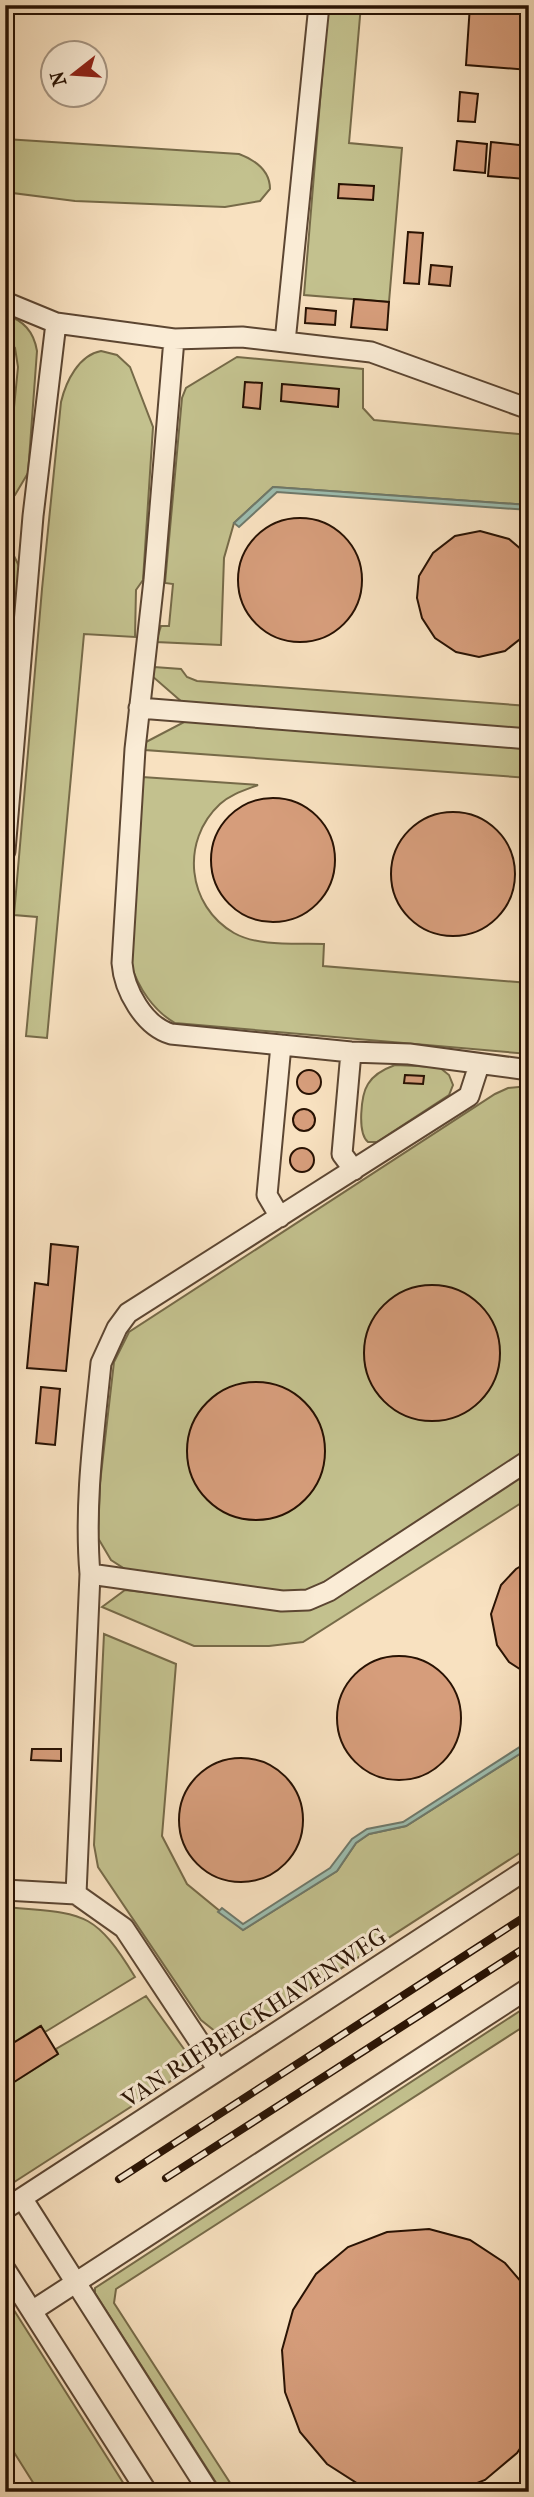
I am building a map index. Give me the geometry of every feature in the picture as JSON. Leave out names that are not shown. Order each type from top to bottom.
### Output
[{"type":"lane","points":[[285,342],[319,5]]},
{"type":"lane","points":[[5,302],[56,323],[174,339],[242,337],[370,352],[529,409]]},
{"type":"lane","points":[[5,850],[33,516],[56,323]]},
{"type":"lane","points":[[174,339],[133,776],[122,962],[127,989],[159,1031],[351,1052],[409,1054],[529,1070]]},
{"type":"lane","points":[[504,401],[529,391]]},
{"type":"lane","points":[[139,708],[529,739]]},
{"type":"lane","points":[[280,1217],[267,1195],[282,1045]]},
{"type":"lane","points":[[351,1052],[342,1154],[354,1170]]},
{"type":"lane","points":[[76,1894],[90,1574],[87,1541],[90,1483],[101,1363],[108,1344],[128,1313],[469,1096],[479,1065]]},
{"type":"lane","points":[[90,1574],[282,1601],[308,1600],[329,1591],[529,1460]]},
{"type":"lane","name":"VAN RIEBEECKHAVENWEG","points":[[5,2209],[529,1868]]},
{"type":"lane","points":[[5,1890],[76,1894],[124,1928],[218,2070]]},
{"type":"lane","points":[[32,2311],[529,1988]]},
{"type":"lane","points":[[22,2198],[209,2492]]},
{"type":"lane","points":[[5,2269],[147,2492]]},
{"type":"shaded area","points":[[328,5],[361,5],[349,143],[402,148],[389,302],[304,295]]},
{"type":"shaded area","points":[[5,139],[239,154],[260,167],[267,177],[270,189],[260,201],[225,207],[75,201],[5,192]]},
{"type":"shaded area","points":[[5,315],[18,320],[27,328],[37,351],[28,473],[15,495],[9,492],[7,478],[18,367],[15,348],[5,336]]},
{"type":"shaded area","points":[[101,351],[117,355],[130,367],[153,427],[143,580],[136,590],[135,637],[84,634],[47,1038],[26,1036],[37,917],[14,915],[61,402],[66,386],[80,363],[93,353]]},
{"type":"shaded area","points":[[237,357],[363,369],[363,408],[374,420],[529,435],[529,505],[273,487],[234,523],[224,558],[221,645],[156,642],[161,626],[169,626],[173,584],[165,583],[182,398],[186,388]]},
{"type":"shaded area","points":[[273,487],[529,505],[529,510],[277,492],[239,527],[234,523]]},
{"type":"shaded area","points":[[9,546],[21,570],[5,749],[5,577]]},
{"type":"shaded area","points":[[154,667],[181,669],[187,677],[197,681],[529,706],[529,730],[182,702],[152,676]]},
{"type":"shaded area","points":[[186,721],[529,749],[529,778],[145,750],[146,742]]},
{"type":"shaded area","points":[[142,777],[258,785],[233,795],[220,804],[207,819],[194,854],[198,890],[206,907],[234,933],[266,942],[324,944],[323,966],[529,983],[529,1054],[175,1023],[167,1018],[148,998],[131,964]]},
{"type":"shaded area","points":[[395,1065],[439,1067],[449,1075],[453,1085],[449,1095],[377,1142],[368,1142],[361,1123],[366,1089],[376,1075]]},
{"type":"shaded area","points":[[529,1086],[529,1449],[334,1577],[307,1591],[281,1592],[125,1569],[111,1560],[98,1538],[100,1483],[114,1362],[129,1332],[495,1094],[508,1088]]},
{"type":"shaded area","points":[[529,1471],[529,1498],[303,1642],[269,1646],[194,1646],[102,1607],[125,1590],[292,1609],[315,1608]]},
{"type":"shaded area","points":[[104,1634],[176,1664],[162,1836],[187,1884],[243,1930],[337,1871],[356,1843],[369,1834],[406,1826],[529,1748],[529,1847],[240,2034],[216,2032],[201,2020],[98,1867],[94,1845]]},
{"type":"shaded area","points":[[529,1741],[529,1748],[406,1826],[369,1834],[356,1843],[337,1871],[243,1930],[218,1912],[222,1908],[243,1924],[330,1868],[352,1839],[367,1829],[403,1822]]},
{"type":"shaded area","points":[[5,1907],[69,1914],[96,1926],[121,1954],[135,1977],[45,2032],[40,2026],[5,2048]]},
{"type":"shaded area","points":[[146,1996],[184,2049],[185,2060],[177,2077],[5,2188],[5,2075],[11,2084],[58,2054],[56,2049]]},
{"type":"shaded area","points":[[529,2005],[529,2023],[116,2289],[114,2303],[236,2492],[222,2492],[95,2293],[95,2288]]},
{"type":"shaded area","points":[[5,2296],[129,2492],[39,2492],[5,2438]]},
{"type":"building","points":[[470,5],[529,5],[529,70],[466,65]]},
{"type":"building","points":[[460,92],[478,94],[475,122],[458,121]]},
{"type":"building","points":[[457,141],[487,144],[485,173],[454,170]]},
{"type":"building","points":[[491,142],[528,146],[525,179],[488,176]]},
{"type":"building","points":[[339,184],[374,186],[373,200],[338,198]]},
{"type":"building","points":[[408,232],[423,233],[419,284],[404,283]]},
{"type":"building","points":[[431,265],[452,267],[450,286],[429,284]]},
{"type":"building","points":[[354,299],[389,302],[387,330],[351,327]]},
{"type":"building","points":[[306,308],[336,311],[335,325],[305,323]]},
{"type":"building","points":[[245,382],[262,383],[260,409],[243,407]]},
{"type":"building","points":[[282,384],[339,389],[338,407],[281,401]]},
{"type":"building","points":[[300,518],[324,522],[344,536],[358,556],[362,580],[358,604],[344,624],[324,638],[300,642],[276,638],[256,624],[242,604],[238,580],[242,556],[256,536],[276,522]]},
{"type":"building","points":[[480,531],[509,539],[529,556],[529,632],[505,651],[479,657],[456,652],[435,638],[422,618],[417,598],[419,576],[433,553],[455,536]]},
{"type":"building","points":[[273,798],[297,803],[317,816],[330,836],[335,860],[330,884],[317,904],[297,917],[273,922],[249,917],[229,904],[216,884],[211,860],[216,836],[229,816],[249,803]]},
{"type":"building","points":[[453,812],[477,817],[497,830],[510,850],[515,874],[510,898],[497,918],[477,931],[453,936],[429,931],[409,918],[396,898],[391,874],[396,850],[409,830],[429,817]]},
{"type":"building","points":[[309,1070],[318,1073],[321,1082],[318,1091],[309,1094],[300,1091],[297,1082],[300,1073]]},
{"type":"building","points":[[405,1075],[424,1076],[423,1084],[404,1083]]},
{"type":"building","points":[[304,1109],[312,1112],[315,1120],[312,1128],[304,1131],[296,1128],[293,1120],[296,1112]]},
{"type":"building","points":[[302,1148],[310,1152],[314,1160],[310,1168],[302,1172],[294,1168],[290,1160],[294,1152]]},
{"type":"building","points":[[51,1244],[78,1247],[66,1371],[27,1368],[35,1283],[48,1285]]},
{"type":"building","points":[[432,1285],[458,1290],[480,1305],[495,1327],[500,1353],[495,1379],[480,1401],[458,1416],[432,1421],[406,1416],[384,1401],[369,1379],[364,1353],[369,1327],[384,1305],[406,1290]]},
{"type":"building","points":[[256,1382],[282,1388],[305,1402],[319,1425],[325,1451],[319,1477],[305,1500],[282,1514],[256,1520],[230,1514],[207,1500],[193,1477],[187,1451],[193,1425],[207,1402],[230,1388]]},
{"type":"building","points":[[41,1387],[60,1389],[55,1445],[36,1443]]},
{"type":"building","points":[[529,1562],[529,1675],[509,1662],[497,1645],[491,1614],[501,1585],[516,1569]]},
{"type":"building","points":[[399,1656],[423,1661],[443,1674],[456,1694],[461,1718],[456,1742],[443,1762],[423,1775],[399,1780],[375,1775],[355,1762],[342,1742],[337,1718],[342,1694],[355,1674],[375,1661]]},
{"type":"building","points":[[32,1749],[61,1749],[61,1761],[31,1760]]},
{"type":"building","points":[[241,1758],[265,1763],[285,1776],[298,1796],[303,1820],[298,1844],[285,1864],[265,1877],[241,1882],[217,1877],[197,1864],[184,1844],[179,1820],[184,1796],[197,1776],[217,1763]]},
{"type":"building","points":[[41,2026],[58,2054],[11,2084],[5,2075],[5,2048]]},
{"type":"building","points":[[429,2229],[470,2240],[505,2263],[529,2291],[529,2435],[517,2453],[485,2480],[454,2492],[381,2492],[363,2487],[327,2464],[300,2432],[285,2392],[282,2350],[293,2310],[316,2274],[348,2247],[387,2232]]},
{"type":"railway","points":[[119,2179],[529,1914]]},
{"type":"railway","points":[[166,2178],[529,1945]]}]
